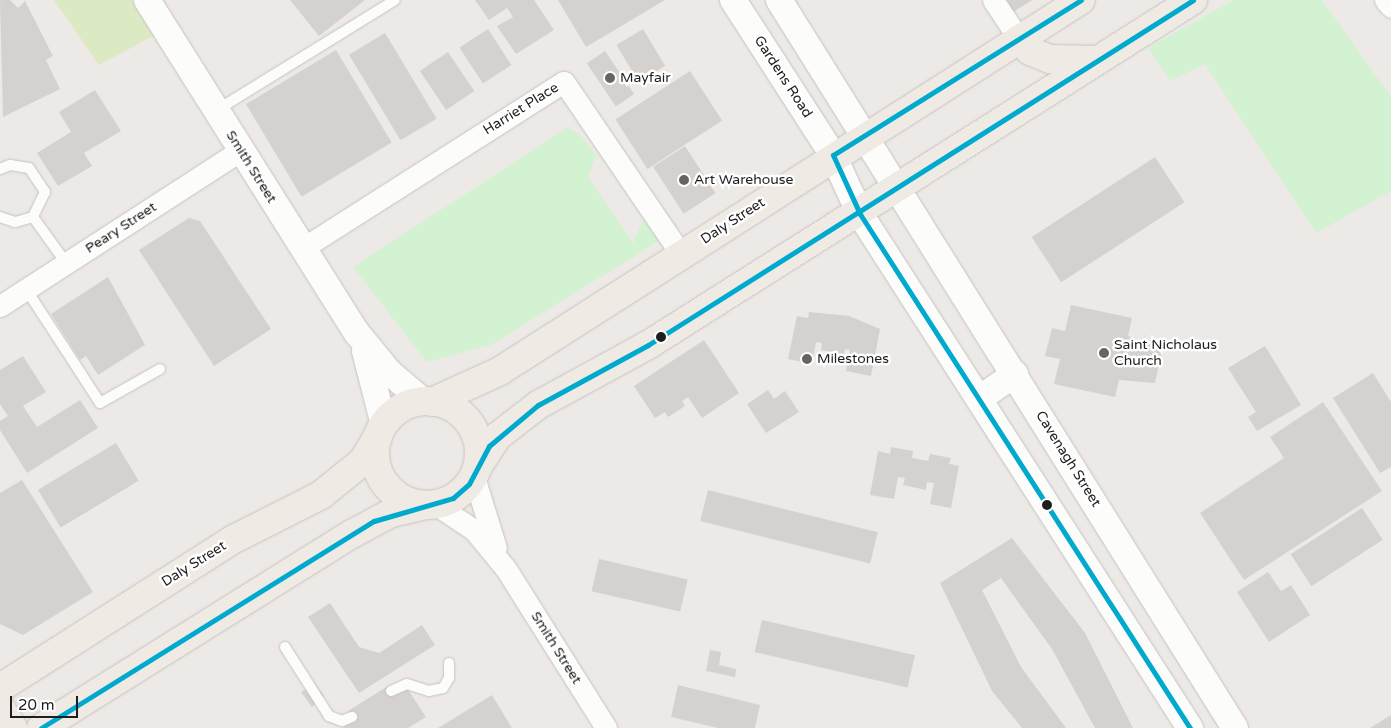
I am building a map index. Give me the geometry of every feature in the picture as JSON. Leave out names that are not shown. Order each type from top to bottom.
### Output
[{"type":"main road","name":"Daly Street","points":[[428,402],[500,371],[833,155],[1081,0]]},
{"type":"main road","points":[[41,728],[352,534],[391,513],[430,504],[462,492],[498,436],[538,405],[648,345],[900,189],[1098,60],[1176,4]]},
{"type":"main road","points":[[1019,39],[1030,51],[1050,59],[1098,60]]},
{"type":"main road","points":[[430,504],[404,499],[387,485],[377,465],[381,430],[405,406],[428,402],[454,409],[471,425],[478,445],[476,472]]},
{"type":"main road","name":"Daly Street","points":[[0,688],[232,540],[321,496],[363,461],[381,430]]},
{"type":"main road","points":[[0,706],[13,728]]},
{"type":"street","name":"Smith Street","points":[[147,0],[357,332],[389,372],[428,402]]},
{"type":"street","name":"Gardens Road","points":[[733,0],[833,155],[860,214]]},
{"type":"street","points":[[779,0],[865,135]]},
{"type":"street","points":[[993,0],[1019,39]]},
{"type":"street","points":[[1385,0],[1391,7]]},
{"type":"street","name":"Harriet Place","points":[[303,248],[564,82],[626,185],[681,254]]},
{"type":"street","name":"Cavenagh Street","points":[[865,135],[1235,728]]},
{"type":"street","name":"Peary Street","points":[[0,306],[241,150]]},
{"type":"street","points":[[860,214],[1190,728]]},
{"type":"street","name":"Smith Street","points":[[357,332],[372,372],[381,430]]},
{"type":"street","points":[[979,399],[1015,374]]},
{"type":"street","name":"Smith Street","points":[[476,472],[487,528],[506,569]]},
{"type":"street","name":"Smith Street","points":[[430,504],[474,530],[506,569],[606,728]]},
{"type":"lane","points":[[216,110],[395,0]]},
{"type":"lane","points":[[0,169],[20,164],[38,174],[45,192],[33,217],[15,222],[0,217]]},
{"type":"lane","points":[[33,217],[66,263]]},
{"type":"lane","points":[[26,289],[100,403],[160,369]]},
{"type":"lane","points":[[285,647],[329,716],[342,720],[352,717]]},
{"type":"lane","points":[[391,691],[407,684],[429,691],[443,688],[449,678],[449,662]]},
{"type":"green space","points":[[54,0],[132,0],[155,35],[99,65]]},
{"type":"green space","points":[[1234,0],[1322,0],[1391,97],[1391,191],[1316,233],[1205,64],[1171,81],[1148,48]]},
{"type":"green space","points":[[567,128],[580,134],[596,156],[588,177],[633,243],[645,215],[665,237],[491,345],[427,362],[353,267]]},
{"type":"building","points":[[0,0],[10,0],[18,8],[25,1],[53,56],[46,60],[60,89],[3,117]]},
{"type":"building","points":[[290,0],[365,0],[319,36]]},
{"type":"building","points":[[475,0],[534,0],[554,30],[516,54],[497,26],[513,17],[507,8],[489,20]]},
{"type":"building","points":[[558,0],[665,0],[586,47]]},
{"type":"building","points":[[1001,0],[1032,0],[1010,14]]},
{"type":"building","points":[[488,29],[511,65],[483,84],[459,48]]},
{"type":"building","points":[[643,29],[665,66],[639,82],[616,45]]},
{"type":"building","points":[[385,33],[437,119],[401,140],[349,55]]},
{"type":"building","points":[[336,50],[392,143],[302,197],[246,104]]},
{"type":"building","name":"Mayfair","points":[[605,51],[634,94],[616,106],[587,63]]},
{"type":"building","points":[[448,52],[474,91],[446,110],[420,71]]},
{"type":"building","points":[[690,71],[722,120],[647,169],[615,119]]},
{"type":"building","points":[[95,90],[121,131],[84,153],[92,166],[58,186],[37,153],[71,132],[59,112]]},
{"type":"building","name":"Art Warehouse","points":[[685,146],[715,193],[684,214],[653,167]]},
{"type":"building","points":[[1155,157],[1184,202],[1061,282],[1032,237]]},
{"type":"building","points":[[189,218],[200,221],[271,329],[214,366],[139,250]]},
{"type":"building","points":[[108,277],[145,345],[98,375],[86,356],[80,360],[51,314]]},
{"type":"building","name":"Saint Nicholaus Church","points":[[1071,305],[1132,318],[1128,336],[1162,350],[1155,383],[1119,380],[1115,397],[1054,384],[1060,359],[1045,356],[1052,328],[1065,331]]},
{"type":"building","points":[[809,312],[849,316],[880,329],[871,376],[846,371],[850,350],[845,349],[844,355],[821,350],[822,343],[816,342],[812,364],[788,359],[797,316],[808,318]]},
{"type":"building","points":[[704,340],[739,393],[702,418],[688,397],[682,401],[685,406],[668,417],[665,412],[655,418],[634,386]]},
{"type":"building","points":[[1265,346],[1301,405],[1257,431],[1248,417],[1256,412],[1228,368]]},
{"type":"building","points":[[23,356],[46,392],[23,406],[37,427],[80,400],[98,428],[27,473],[0,430],[0,421],[8,416],[0,404],[0,370]]},
{"type":"building","points":[[1373,373],[1391,402],[1391,467],[1380,473],[1333,398]]},
{"type":"building","points":[[768,390],[774,399],[785,391],[799,412],[766,433],[747,404]]},
{"type":"building","points":[[1323,402],[1382,491],[1244,580],[1200,513],[1284,458],[1270,437]]},
{"type":"building","points":[[116,443],[139,481],[61,528],[38,490]]},
{"type":"building","points":[[891,447],[913,451],[912,458],[928,461],[930,454],[951,458],[949,464],[959,466],[951,508],[930,504],[934,483],[927,482],[926,490],[903,485],[905,478],[898,477],[894,499],[870,495],[878,451],[890,454]]},
{"type":"building","points":[[22,480],[93,592],[23,635],[0,624],[0,493]]},
{"type":"building","points":[[708,490],[878,532],[870,563],[700,521]]},
{"type":"building","points":[[1362,508],[1383,540],[1311,586],[1291,554]]},
{"type":"building","points":[[1012,538],[1085,633],[1133,728],[1095,728],[1052,649],[1001,578],[982,590],[1021,667],[1066,728],[1022,728],[992,691],[940,583]]},
{"type":"building","points":[[599,559],[688,579],[680,612],[592,591]]},
{"type":"building","points":[[1268,572],[1281,591],[1291,585],[1310,615],[1269,642],[1237,592]]},
{"type":"building","points":[[330,603],[359,647],[379,653],[422,625],[435,645],[359,693],[308,617]]},
{"type":"building","points":[[762,620],[915,655],[908,687],[755,652]]},
{"type":"building","points":[[710,650],[721,652],[719,665],[736,669],[735,677],[706,671]]},
{"type":"building","points":[[315,683],[324,696],[312,707],[301,692]]},
{"type":"building","points":[[678,685],[760,705],[755,728],[718,728],[671,717]]},
{"type":"building","points":[[388,686],[394,696],[407,688],[426,717],[408,728],[342,728],[354,721],[348,711]]},
{"type":"building","points":[[492,695],[512,728],[438,728]]},
{"type":"building","points":[[1391,715],[1391,728],[1370,728]]},
{"type":"transit line","points":[[1081,0],[833,155],[860,214],[1190,728]]},
{"type":"transit line","points":[[41,728],[374,521],[453,498],[469,484],[489,446],[538,405],[648,345],[1193,0]]},
{"type":"place","name":"Mayfair","points":[[610,78]]},
{"type":"place","name":"Art Warehouse","points":[[684,180]]},
{"type":"place","name":"Saint Nicholaus Church","points":[[1104,353]]},
{"type":"place","name":"Milestones","points":[[807,359]]}]
